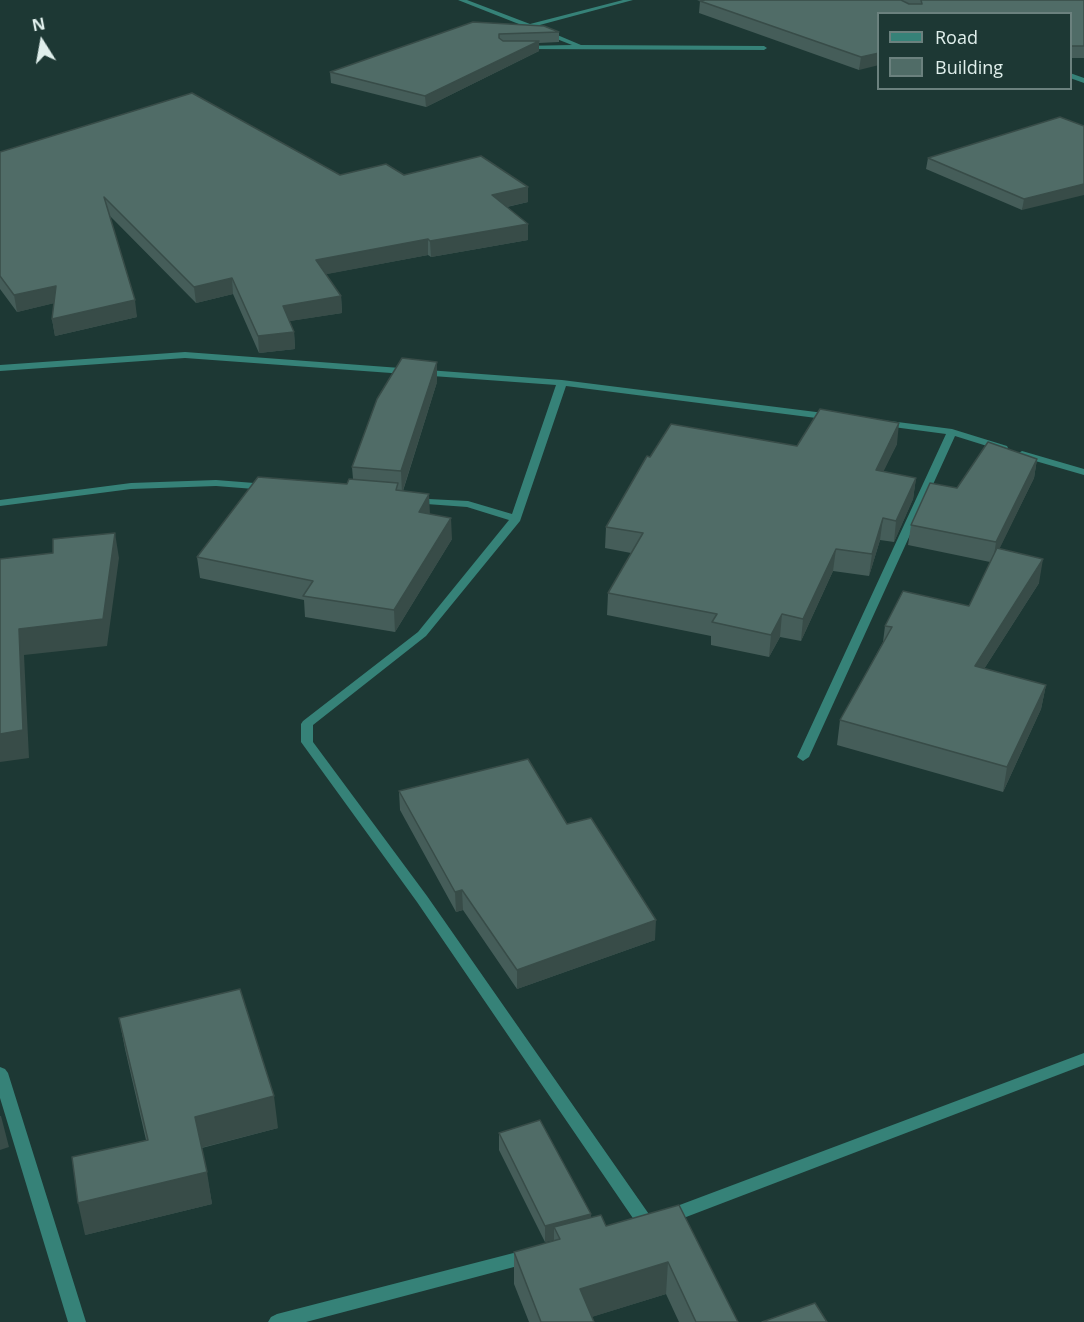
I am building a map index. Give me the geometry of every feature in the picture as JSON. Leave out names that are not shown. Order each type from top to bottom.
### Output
[{"type":"street","points":[[461,0],[583,47]]},
{"type":"street","points":[[529,26],[630,0]]},
{"type":"street","points":[[514,47],[764,48]]},
{"type":"street","points":[[0,368],[185,356],[562,383],[846,419]]},
{"type":"street","points":[[562,383],[516,519],[422,634],[307,724],[307,742],[422,899],[641,1227],[1084,1059]]},
{"type":"street","points":[[869,422],[952,432],[1084,472]]},
{"type":"street","points":[[803,757],[952,432]]},
{"type":"street","points":[[0,503],[131,486],[216,483],[273,488]]},
{"type":"street","points":[[399,498],[468,504],[516,519]]},
{"type":"street","points":[[0,1074],[77,1322]]},
{"type":"street","points":[[277,1322],[543,1252]]},
{"type":"building","points":[[901,0],[909,4],[922,4],[921,0],[1084,0],[1084,46],[1072,46],[1072,12],[877,12],[877,53],[861,57],[700,1]]},
{"type":"building","points":[[473,22],[544,26],[559,32],[499,34],[499,38],[503,41],[539,41],[425,96],[330,72]]},
{"type":"building","points":[[192,93],[340,175],[386,164],[404,175],[481,156],[528,187],[492,195],[528,224],[430,241],[428,239],[316,260],[341,296],[283,306],[294,332],[258,336],[232,278],[194,287],[104,197],[135,300],[52,319],[56,286],[14,295],[0,276],[0,152]]},
{"type":"building","points":[[1060,117],[1084,126],[1084,184],[1024,199],[928,158]]},
{"type":"building","points":[[402,358],[437,362],[401,471],[352,467],[377,399]]},
{"type":"building","points":[[820,409],[899,423],[876,470],[916,478],[896,521],[883,518],[872,554],[836,549],[803,619],[782,614],[771,635],[712,622],[717,614],[608,593],[643,533],[606,527],[647,456],[650,457],[671,424],[797,446]]},
{"type":"building","points":[[988,442],[1037,459],[996,542],[911,525],[930,483],[957,488]]},
{"type":"building","points":[[258,477],[347,484],[349,479],[398,483],[396,490],[429,494],[419,512],[451,518],[394,610],[303,596],[313,581],[197,557]]},
{"type":"building","points":[[115,533],[103,619],[19,629],[23,730],[0,734],[0,559],[53,553],[53,539]]},
{"type":"building","points":[[997,548],[1043,559],[975,666],[1046,685],[1007,767],[840,720],[892,627],[885,626],[903,591],[969,606]]},
{"type":"building","points":[[528,759],[567,824],[591,818],[656,920],[517,970],[462,890],[455,892],[399,791]]},
{"type":"building","points":[[240,989],[274,1096],[195,1117],[207,1172],[78,1203],[72,1157],[148,1140],[119,1018]]},
{"type":"building","points":[[540,1120],[591,1214],[545,1226],[499,1133]]},
{"type":"building","points":[[679,1205],[738,1322],[696,1322],[668,1262],[580,1289],[594,1322],[541,1322],[514,1252],[560,1239],[554,1227],[601,1215],[606,1226]]},
{"type":"building","points":[[815,1303],[827,1322],[762,1322]]}]
